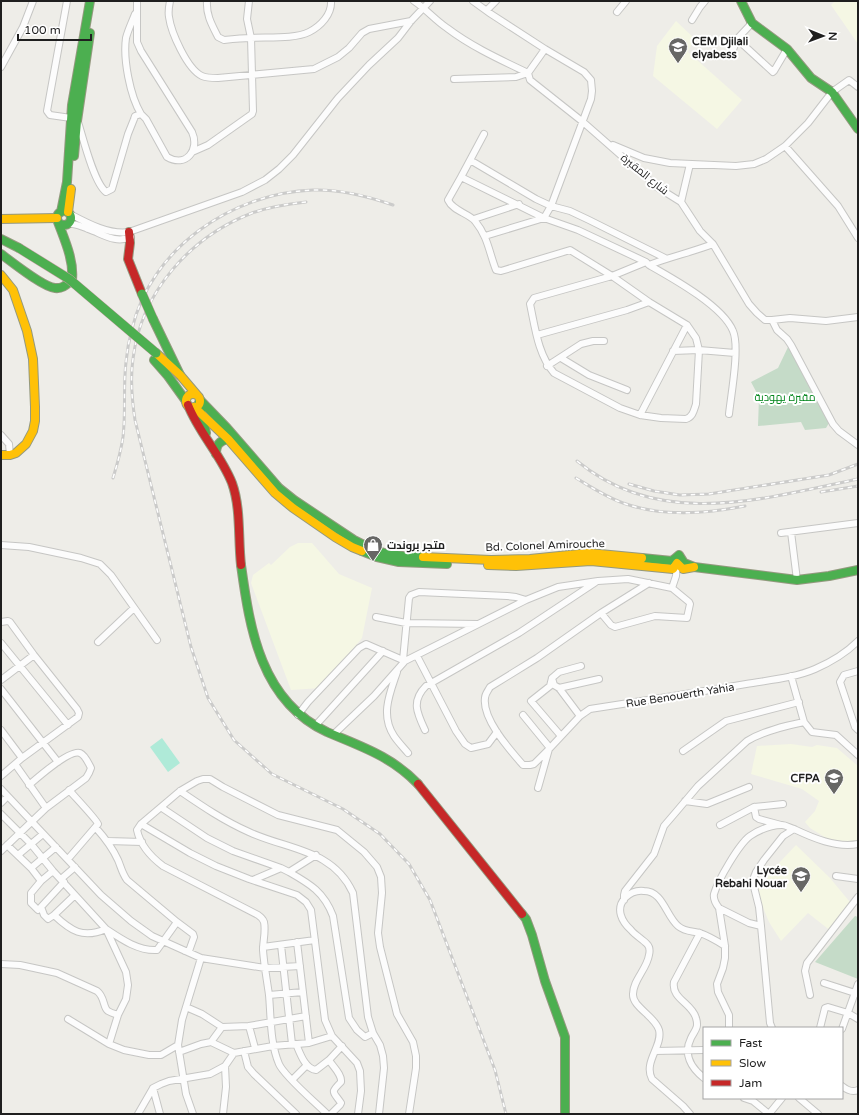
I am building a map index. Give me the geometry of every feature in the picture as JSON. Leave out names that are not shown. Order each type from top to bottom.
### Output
[{"type":"main road","points":[[1,254],[45,284],[55,288],[62,288],[69,284],[73,275],[73,265],[67,245],[64,218],[74,119],[90,1]]},
{"type":"main road","points":[[74,119],[94,1]]},
{"type":"main road","points":[[741,1],[752,23],[787,49],[811,78],[832,92],[858,129]]},
{"type":"main road","points":[[1,220],[64,218]]},
{"type":"main road","points":[[129,235],[129,262],[153,318],[195,404],[208,443]]},
{"type":"main road","points":[[1,238],[18,250],[52,268],[75,284],[154,355],[180,375]]},
{"type":"main road","points":[[1,245],[18,250]]},
{"type":"main road","points":[[1,275],[13,290],[25,324],[32,350],[35,381],[35,421],[33,431],[26,444],[16,453],[5,455]]},
{"type":"main road","points":[[154,355],[168,376],[195,404],[200,431],[228,473],[236,497],[244,592],[264,666],[275,688],[283,700],[298,715],[315,726],[383,757],[399,767],[412,778],[424,790],[526,919],[536,943],[545,980],[565,1037],[565,1114]]},
{"type":"main road","name":"Bd. Colonel Amirouche","points":[[195,404],[275,493],[293,508],[335,537],[352,547],[377,557],[398,562],[505,566],[591,561],[673,569],[678,559]]},
{"type":"main road","name":"Bd. Colonel Amirouche","points":[[195,404],[227,428],[266,473],[294,500],[354,540],[384,553],[403,556],[491,560],[530,559],[589,553],[672,560],[678,559]]},
{"type":"main road","points":[[216,454],[216,445],[218,442],[228,439]]},
{"type":"main road","name":"Bd. Colonel Amirouche","points":[[678,559],[683,569],[694,567],[797,580]]},
{"type":"main road","points":[[797,580],[829,576],[858,570]]},
{"type":"street","points":[[1,67],[23,27],[33,1]]},
{"type":"street","points":[[67,1],[47,111],[50,114],[74,119],[98,181],[104,190],[108,192],[112,189],[128,134],[135,116],[141,114]]},
{"type":"street","points":[[137,1],[137,42],[141,51],[192,132],[194,141],[192,152]]},
{"type":"street","points":[[170,1],[168,15],[171,27],[178,44],[192,68],[202,76],[218,78],[314,69],[338,57],[349,48],[362,33],[369,29],[411,21]]},
{"type":"street","points":[[207,1],[208,18],[218,37],[224,40],[296,35],[309,32],[319,26],[327,16],[331,7],[331,1]]},
{"type":"street","points":[[136,10],[127,34],[126,49],[130,88],[135,105],[146,119],[167,157],[175,160],[184,160],[192,152],[208,145],[252,114],[254,106],[253,75],[251,38],[247,20],[249,1]]},
{"type":"street","name":"شارع المقبرة","points":[[414,1],[424,7],[447,28],[487,53],[528,73],[530,80],[608,143],[657,187],[681,202],[700,231],[713,244],[749,304],[765,320],[772,320],[777,330],[787,338],[833,424],[839,431],[858,445]]},
{"type":"street","points":[[64,218],[112,239],[120,240],[141,228],[242,192],[265,180],[293,155],[338,98],[369,65],[398,38],[411,21],[430,1]]},
{"type":"street","points":[[473,1],[491,14],[584,72],[591,80],[592,91],[591,99],[583,122],[551,206],[544,218],[485,236]]},
{"type":"street","points":[[487,10],[496,1]]},
{"type":"street","points":[[617,12],[626,1]]},
{"type":"street","points":[[692,20],[705,1]]},
{"type":"street","points":[[733,50],[737,39],[752,23]]},
{"type":"street","points":[[737,39],[771,71],[774,71],[787,49]]},
{"type":"street","points":[[454,79],[516,77],[528,73],[546,49]]},
{"type":"street","points":[[608,143],[644,158],[656,161],[746,166],[766,159],[785,146],[808,123],[832,92],[849,80],[858,87]]},
{"type":"street","points":[[484,134],[448,200],[453,206],[474,220],[485,236],[495,269],[497,271],[570,250],[612,276],[649,302],[687,325],[696,338],[699,350],[696,404],[694,412],[689,418],[683,420],[640,415],[620,408],[562,379],[547,366],[543,357],[530,304],[534,298],[612,276],[665,258],[699,250],[713,244]]},
{"type":"street","points":[[785,146],[838,206],[858,238]]},
{"type":"street","points":[[470,160],[536,199],[590,220],[665,258]]},
{"type":"street","points":[[681,202],[690,164]]},
{"type":"street","points":[[461,177],[519,204],[544,218],[578,230],[647,264],[718,310],[726,319],[733,331],[735,341],[734,378],[729,414]]},
{"type":"street","points":[[474,220],[519,204]]},
{"type":"street","points":[[64,218],[129,235]]},
{"type":"street","points":[[537,335],[627,310],[649,302]]},
{"type":"street","points":[[772,320],[790,318],[826,321],[858,317]]},
{"type":"street","points":[[640,415],[687,325]]},
{"type":"street","points":[[547,366],[581,344],[587,342],[604,341]]},
{"type":"street","points":[[673,351],[699,350],[735,353]]},
{"type":"street","points":[[561,358],[589,375],[627,390]]},
{"type":"street","points":[[1,435],[9,444],[5,455]]},
{"type":"street","points":[[780,533],[858,523]]},
{"type":"street","points":[[791,532],[797,580]]},
{"type":"street","points":[[1,545],[29,547],[81,558],[100,564],[111,575],[157,640]]},
{"type":"street","points":[[672,588],[676,576],[678,559]]},
{"type":"street","points":[[298,715],[308,702],[363,645],[369,644],[404,660],[417,656],[526,600],[558,587],[598,581],[628,579],[672,588],[690,604],[688,618],[655,616],[617,627],[611,625],[601,613]]},
{"type":"street","points":[[424,730],[416,707],[417,699],[420,692],[431,682],[519,633],[598,581]]},
{"type":"street","points":[[417,656],[456,731],[465,744],[471,748],[488,744],[498,732],[487,715],[484,700],[485,694],[490,687],[537,658],[601,613],[649,583]]},
{"type":"street","points":[[334,734],[374,696],[404,660],[406,622],[409,598],[411,595],[414,593],[507,596],[526,600]]},
{"type":"street","points":[[98,642],[134,608]]},
{"type":"street","points":[[376,617],[406,622],[479,624]]},
{"type":"street","points":[[1,622],[10,622],[78,710],[78,717],[2,774]]},
{"type":"street","name":"Rue Benouerth Yahia","points":[[498,732],[505,744],[523,765],[534,764],[580,716],[590,709],[791,676],[814,670],[833,660],[858,641]]},
{"type":"street","points":[[1,642],[68,725]]},
{"type":"street","points":[[315,726],[383,651]]},
{"type":"street","points":[[1,680],[34,655]]},
{"type":"street","points":[[561,736],[531,701],[550,686],[552,678],[560,672],[581,666]]},
{"type":"street","points":[[398,669],[388,701],[386,714],[388,725],[393,735],[408,753]]},
{"type":"street","points":[[858,671],[844,675],[840,682],[855,727],[858,730]]},
{"type":"street","points":[[791,676],[804,722],[813,733],[836,735],[858,755]]},
{"type":"street","points":[[552,678],[554,685],[559,688],[580,716]]},
{"type":"street","points":[[559,688],[599,680]]},
{"type":"street","points":[[1,689],[58,762]]},
{"type":"street","points":[[683,751],[726,721],[799,702]]},
{"type":"street","points":[[523,715],[550,748],[538,788]]},
{"type":"street","points":[[624,900],[625,891],[654,854],[664,826],[698,786],[753,737],[804,722]]},
{"type":"street","points":[[1,730],[22,758]]},
{"type":"street","points":[[1,851],[46,808],[86,778],[91,768],[83,755],[80,753],[72,754],[58,762],[29,785]]},
{"type":"street","points":[[15,764],[46,808]]},
{"type":"street","points":[[327,1114],[292,1080],[279,1065],[273,1046],[263,947],[264,922],[258,915],[163,866],[154,859],[138,836],[137,830],[141,824],[162,808],[180,791],[197,781],[210,779],[278,815],[337,830],[364,852],[377,867],[381,877],[382,886],[378,927],[380,947],[396,1014],[413,1042],[416,1056],[416,1068],[409,1114]]},
{"type":"street","points":[[685,801],[707,804],[749,787]]},
{"type":"street","points":[[1,789],[7,797],[102,894],[131,920],[152,936],[201,958],[265,968],[300,966]]},
{"type":"street","points":[[68,859],[98,824],[69,790]]},
{"type":"street","points":[[180,791],[212,813],[249,832],[316,855],[331,864],[349,883],[353,893],[368,1017],[383,1056],[384,1068],[379,1114]]},
{"type":"street","points":[[1,803],[7,797]]},
{"type":"street","points":[[720,825],[754,807],[783,804]]},
{"type":"street","points":[[754,807],[756,817],[758,819],[783,825],[816,839],[835,843],[858,844]]},
{"type":"street","points":[[162,808],[207,838],[227,848],[281,868],[306,881],[318,890],[329,905],[333,916],[349,1018],[357,1030],[365,1037],[373,1033]]},
{"type":"street","points":[[1,814],[31,844],[106,929],[126,942],[151,951],[157,950],[177,922]]},
{"type":"street","points":[[141,824],[190,853],[253,880],[297,895],[306,902],[311,910],[325,1020],[332,1036],[357,1063],[360,1071],[361,1091],[358,1114]]},
{"type":"street","points":[[730,1027],[729,1015],[718,992],[717,984],[723,968],[725,946],[714,895],[724,872],[742,843],[758,831],[783,825]]},
{"type":"street","points":[[96,828],[108,841],[117,858],[122,874],[127,880],[194,935],[189,950],[185,951]]},
{"type":"street","points":[[772,1027],[759,907],[753,884],[756,872],[764,860],[783,836],[794,829]]},
{"type":"street","points":[[18,855],[43,834]]},
{"type":"street","points":[[108,841],[142,842]]},
{"type":"street","points":[[7,845],[31,868],[41,881]]},
{"type":"street","points":[[31,868],[56,847]]},
{"type":"street","points":[[289,872],[316,855]]},
{"type":"street","points":[[54,871],[41,881],[31,893],[31,902],[38,910],[75,867]]},
{"type":"street","points":[[253,880],[281,868]]},
{"type":"street","points":[[836,876],[858,879]]},
{"type":"street","points":[[690,1114],[652,1079],[650,1075],[649,1069],[659,1037],[659,1030],[654,1021],[634,1000],[632,994],[648,960],[650,949],[647,944],[631,930],[620,914],[620,906],[630,894],[638,891],[652,892],[660,900],[672,921],[679,928],[687,932],[700,933],[725,946]]},
{"type":"street","points":[[41,907],[44,915],[48,919],[54,916],[75,895]]},
{"type":"street","points":[[810,995],[805,971],[807,963],[858,897]]},
{"type":"street","points":[[718,908],[749,923],[761,926]]},
{"type":"street","points":[[54,916],[66,927],[75,932],[96,933],[106,929]]},
{"type":"street","points":[[106,929],[126,972],[128,984],[126,999],[118,1015],[109,1044]]},
{"type":"street","points":[[700,933],[674,982],[673,987],[674,992],[694,1013],[696,1019],[696,1032],[691,1038],[688,1050],[688,1060],[691,1066],[703,1077]]},
{"type":"street","points":[[263,947],[315,940]]},
{"type":"street","points":[[297,942],[309,1043]]},
{"type":"street","points":[[281,945],[288,1019],[294,1044],[307,1065],[311,1069],[316,1070],[330,1060],[342,1046]]},
{"type":"street","points":[[193,1114],[186,1094],[178,1048],[186,1007],[201,958]]},
{"type":"street","points":[[1,964],[20,965],[64,976],[97,991],[102,995],[105,1008],[108,1012],[118,1015]]},
{"type":"street","points":[[824,983],[856,994]]},
{"type":"street","points":[[843,1027],[856,994],[858,984]]},
{"type":"street","points":[[269,995],[303,992]]},
{"type":"street","points":[[186,1007],[202,1014],[222,1027],[249,1026],[306,1016]]},
{"type":"street","points":[[820,1027],[825,1008],[831,1007],[848,1013],[858,1019]]},
{"type":"street","points":[[68,1019],[109,1044],[124,1050],[150,1055],[161,1055],[178,1048],[211,1042],[234,1053],[256,1048],[309,1043],[332,1036]]},
{"type":"street","points":[[249,1026],[256,1048]]},
{"type":"street","points":[[211,1042],[222,1027]]},
{"type":"street","points":[[654,1051],[703,1050]]},
{"type":"street","points":[[244,1051],[248,1066],[254,1074],[296,1114]]},
{"type":"street","points":[[138,1114],[153,1088],[169,1081],[210,1074],[225,1066],[234,1053]]},
{"type":"street","points":[[330,1060],[342,1079],[333,1091],[334,1095],[341,1103],[331,1114]]},
{"type":"street","points":[[292,1080],[307,1065]]},
{"type":"street","points":[[222,1114],[226,1087],[225,1066]]},
{"type":"street","points":[[843,1087],[854,1092],[858,1090]]},
{"type":"street","points":[[153,1088],[160,1114]]},
{"type":"street","points":[[747,1099],[753,1101],[769,1114],[781,1099]]},
{"type":"street","points":[[800,1099],[818,1114]]},
{"type":"street","points":[[682,1114],[683,1106]]},
{"type":"shaded area","points":[[835,1],[858,1],[858,44],[831,5]]},
{"type":"shaded area","name":"CEM Djilali elyabess","points":[[676,21],[694,38],[688,52],[742,100],[717,129],[653,76],[657,46]]},
{"type":"shaded area","points":[[298,543],[312,543],[339,574],[372,588],[362,638],[321,688],[291,690],[251,583],[253,575],[269,563],[271,565],[290,547]]},
{"type":"shaded area","name":"CFPA","points":[[791,744],[812,747],[817,745],[837,748],[858,766],[858,844],[836,844],[810,828],[805,822],[815,811],[819,801],[802,789],[751,774],[757,746]]},
{"type":"shaded area","name":"Lycée Rebahi Nouar","points":[[796,845],[830,878],[854,907],[832,932],[808,913],[781,941],[769,922],[762,905],[757,882],[780,862]]},
{"type":"green space","name":"مقبرة يهودية","points":[[789,345],[829,423],[826,428],[805,430],[801,422],[758,426],[759,397],[751,382],[778,368]]},
{"type":"green space","points":[[162,738],[180,763],[168,772],[150,747]]},
{"type":"green space","points":[[855,916],[858,917],[858,979],[815,962]]},
{"type":"railway","points":[[113,478],[123,437],[125,371],[132,329],[142,300],[157,274],[176,250],[199,230],[225,214],[253,202],[283,194],[313,190],[334,191],[364,196],[393,205]]},
{"type":"railway","points":[[306,202],[265,209],[229,223],[189,252],[172,270],[146,311],[138,334],[133,359],[132,374],[132,397],[135,420],[191,647],[208,698],[234,740],[272,774],[343,809],[380,834],[409,864],[430,900],[495,1070],[506,1114]]},
{"type":"railway","points":[[577,461],[609,482],[643,496],[678,502],[713,503],[749,500],[858,479]]},
{"type":"railway","points":[[629,484],[654,491],[680,495],[709,494],[829,475],[858,464]]},
{"type":"railway","points":[[576,478],[617,501],[653,510],[683,513],[714,511],[745,506]]},
{"type":"railway","points":[[821,492],[858,486]]},
{"type":"traffic: fast","points":[[61,212],[67,182],[72,105],[90,1]]},
{"type":"traffic: fast","points":[[741,1],[752,23],[787,49],[811,78],[832,92],[858,129]]},
{"type":"traffic: fast","points":[[74,156],[77,121],[90,33]]},
{"type":"traffic: fast","points":[[64,211],[69,213],[71,218],[69,223],[64,225],[59,223],[57,218],[59,213],[64,211]]},
{"type":"traffic: fast","points":[[1,254],[28,274],[50,287],[60,288],[65,286],[72,280],[72,265],[58,222]]},
{"type":"traffic: fast","points":[[1,239],[19,248]]},
{"type":"traffic: fast","points":[[19,248],[69,279],[156,353]]},
{"type":"traffic: fast","points":[[142,294],[153,319]]},
{"type":"traffic: fast","points":[[153,319],[180,375]]},
{"type":"traffic: fast","points":[[154,360],[186,401]]},
{"type":"traffic: fast","points":[[200,400],[227,428],[279,488],[294,500],[354,540],[372,549],[384,553],[403,556],[423,557]]},
{"type":"traffic: fast","points":[[199,403],[206,433]]},
{"type":"traffic: fast","points":[[216,454],[219,444],[228,439]]},
{"type":"traffic: fast","points":[[362,551],[377,557],[399,562],[447,564]]},
{"type":"traffic: fast","points":[[642,558],[672,561],[679,555],[684,563],[694,567],[797,580],[829,576],[858,570]]},
{"type":"traffic: fast","points":[[241,565],[249,614],[255,638],[273,683],[287,702],[305,719],[327,732],[387,759],[408,774],[418,784]]},
{"type":"traffic: fast","points":[[522,914],[526,919],[532,935],[545,981],[565,1037],[565,1114]]},
{"type":"traffic: slow","points":[[68,212],[71,189]]},
{"type":"traffic: slow","points":[[1,219],[57,218]]},
{"type":"traffic: slow","points":[[1,275],[13,290],[27,331],[33,359],[35,407],[33,431],[26,444],[16,453],[1,455]]},
{"type":"traffic: slow","points":[[156,353],[180,375],[197,395]]},
{"type":"traffic: slow","points":[[193,394],[198,396],[200,401],[198,406],[193,408],[188,406],[186,401],[188,396],[193,394]]},
{"type":"traffic: slow","points":[[194,407],[228,439],[275,493],[293,508],[335,537],[362,551]]},
{"type":"traffic: slow","points":[[423,557],[491,560],[530,559],[589,553],[642,558]]},
{"type":"traffic: slow","points":[[488,565],[516,566],[591,561],[673,569],[677,563],[683,569],[694,567]]},
{"type":"traffic: jam","points":[[129,232],[130,243],[128,259],[142,294]]},
{"type":"traffic: jam","points":[[188,405],[232,483],[237,503],[241,565]]},
{"type":"traffic: jam","points":[[418,784],[522,914]]},
{"type":"place","name":"CEM Djilali elyabess","points":[[678,64]]},
{"type":"place","name":"متجر بروندت","points":[[373,562]]},
{"type":"place","name":"CFPA","points":[[834,795]]},
{"type":"place","name":"Lycée Rebahi Nouar","points":[[801,893]]}]
